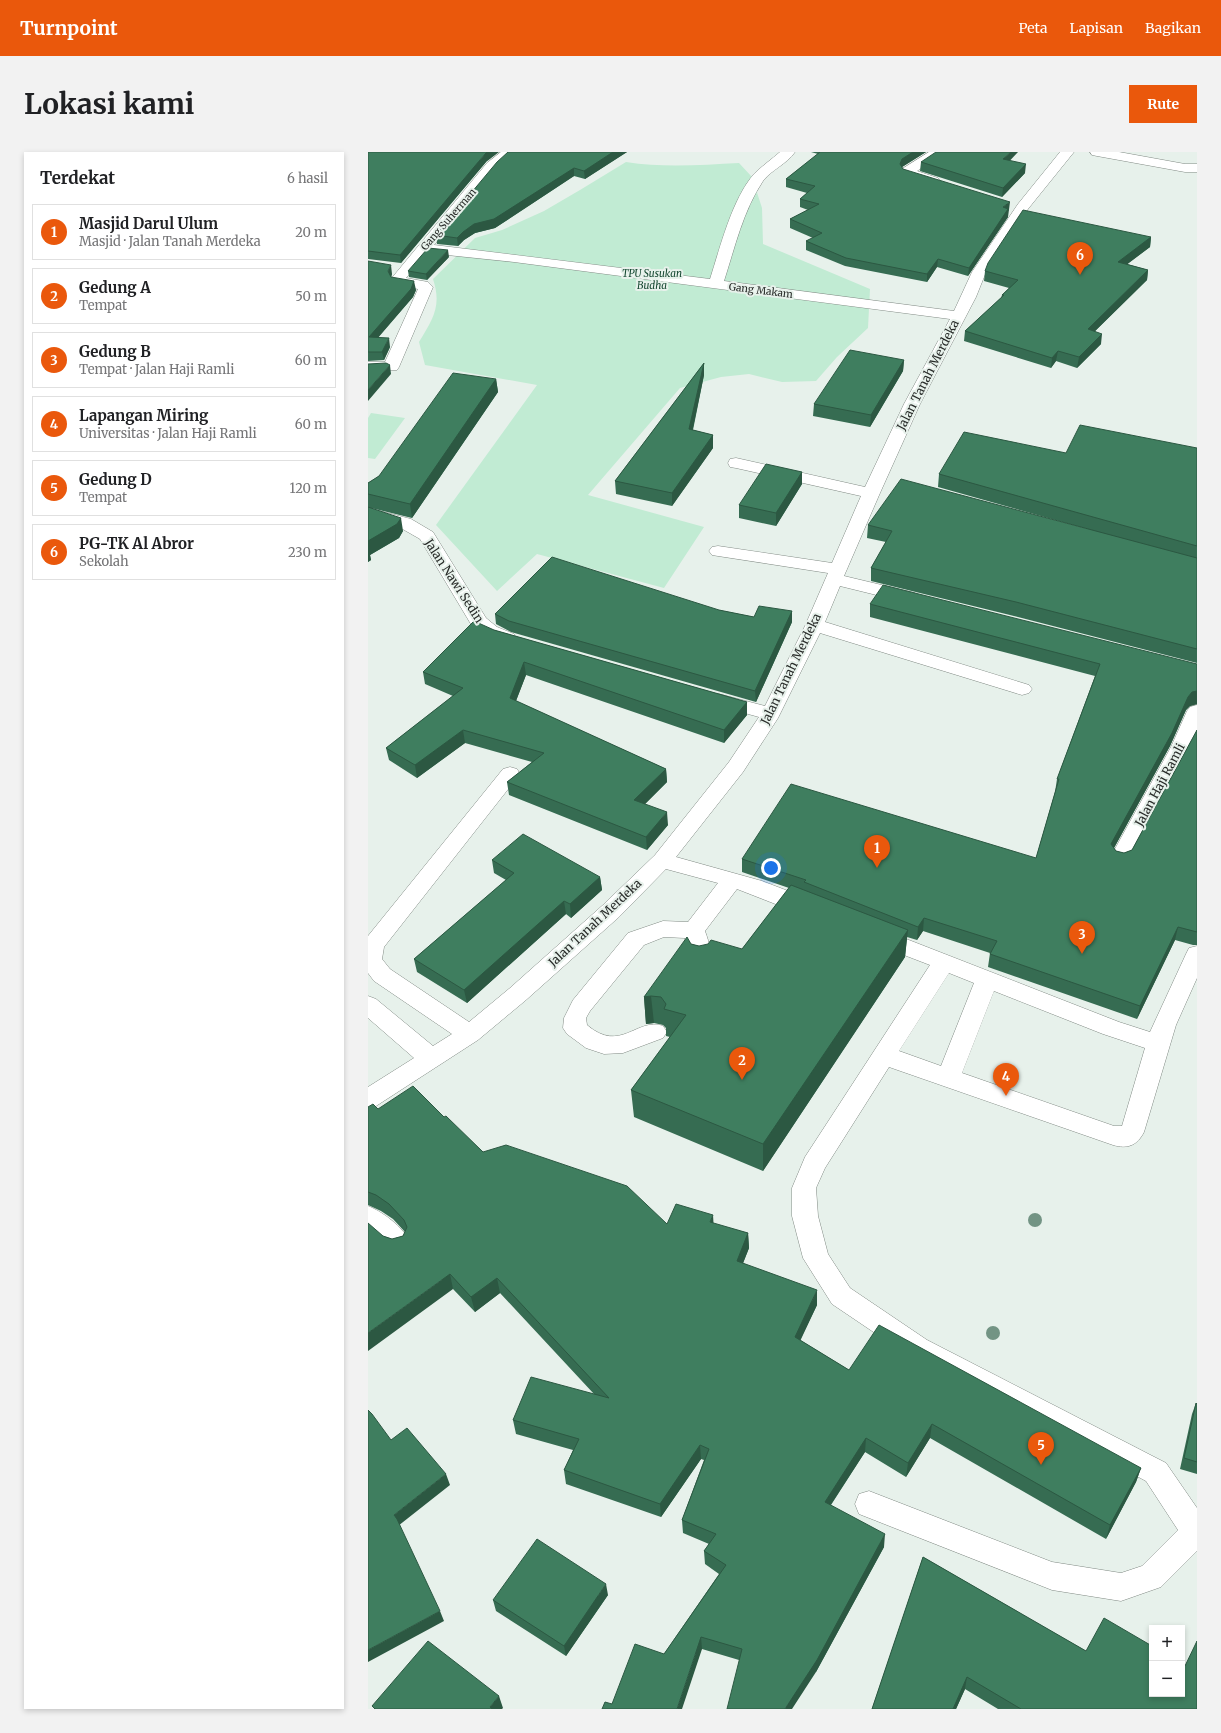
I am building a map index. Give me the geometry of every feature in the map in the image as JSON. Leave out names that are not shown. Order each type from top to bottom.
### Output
[{"type":"street","name":"Gang Suherman","points":[[368,367],[391,367],[426,287],[423,285],[398,281],[397,269],[424,248],[484,178],[492,166],[509,152]]},
{"type":"street","name":"Gang Makam","points":[[788,152],[759,177],[748,195],[737,219],[728,251],[716,284],[958,316]]},
{"type":"street","points":[[938,152],[907,172],[908,174],[945,185]]},
{"type":"street","name":"Jalan Tanah Merdeka","points":[[368,1099],[470,1034],[518,994],[611,911],[662,860],[736,768],[771,714],[814,626],[835,574],[882,484],[912,404],[968,297],[979,272],[996,245],[1016,206],[1067,152]]},
{"type":"street","points":[[1097,152],[1185,168],[1197,168]]},
{"type":"street","points":[[424,248],[716,284]]},
{"type":"street","points":[[736,463],[882,484]]},
{"type":"street","name":"Jalan Nawi Sedin","points":[[368,514],[405,523],[427,536],[479,622],[490,631],[526,644]]},
{"type":"street","points":[[718,551],[835,574],[924,600]]},
{"type":"street","points":[[814,626],[829,629],[1022,689]]},
{"type":"street","points":[[701,694],[771,714]]},
{"type":"street","name":"Jalan Haji Ramli","points":[[1121,858],[1181,747],[1197,711]]},
{"type":"street","points":[[470,1034],[382,975],[371,961],[373,945],[510,774]]},
{"type":"street","points":[[662,860],[754,886],[827,915]]},
{"type":"street","points":[[694,930],[732,880]]},
{"type":"street","points":[[856,927],[1112,1028],[1158,1043]]},
{"type":"street","points":[[655,1032],[627,1044],[608,1045],[586,1039],[575,1028],[575,1018],[581,1006],[636,939],[663,929],[694,930]]},
{"type":"street","points":[[694,930],[699,946],[701,964]]},
{"type":"street","points":[[883,1055],[1124,1138],[1132,1132],[1164,1024],[1197,954]]},
{"type":"street","points":[[869,1504],[1052,1576],[1121,1586],[1152,1577],[1196,1533],[1156,1472],[918,1348],[841,1296],[816,1258],[805,1216],[804,1188],[814,1164],[944,962]]},
{"type":"street","points":[[948,1078],[987,979]]},
{"type":"street","points":[[368,1005],[432,1059]]},
{"type":"street","points":[[368,1217],[398,1242]]},
{"type":"green space","name":"TPU Susukan Budha","points":[[626,162],[654,165],[739,163],[752,177],[762,208],[763,244],[870,289],[868,328],[837,357],[816,381],[782,382],[749,374],[721,377],[680,388],[588,495],[704,527],[664,588],[537,554],[497,591],[436,525],[537,385],[425,365],[419,342],[435,312],[437,297],[433,279],[475,238],[502,230],[544,211]]},
{"type":"green space","points":[[371,413],[405,418],[375,459],[368,458],[368,418]]},
{"type":"building","points":[[368,152],[487,152],[400,255],[368,251]]},
{"type":"building","points":[[508,152],[613,152],[584,171],[574,168],[494,219],[474,224],[457,238],[436,235],[497,162]]},
{"type":"building","points":[[820,152],[913,152],[902,159],[900,164],[903,169],[1010,202],[1003,207],[1008,209],[969,268],[938,259],[927,274],[846,258],[806,241],[822,233],[790,219],[819,204],[800,199],[815,186],[786,179]]},
{"type":"building","points":[[936,152],[1011,152],[1003,159],[1026,164],[1003,188],[921,162]]},
{"type":"building","points":[[1023,210],[1151,237],[1118,262],[1148,270],[1088,329],[1102,334],[1079,357],[1058,351],[1052,358],[965,331],[1018,280],[985,271],[988,263]]},
{"type":"building","points":[[428,248],[448,250],[426,274],[408,271]]},
{"type":"building","points":[[368,261],[391,265],[388,271],[391,277],[414,281],[411,289],[369,337],[389,338],[382,352],[368,352]]},
{"type":"building","points":[[850,350],[904,360],[871,415],[814,404]]},
{"type":"building","points":[[386,363],[390,365],[368,390],[368,364]]},
{"type":"building","points":[[704,363],[689,429],[713,435],[672,493],[615,481]]},
{"type":"building","points":[[453,373],[496,379],[410,504],[368,494],[368,483],[379,476]]},
{"type":"building","points":[[1080,425],[1197,448],[1197,546],[939,474],[964,432],[1066,453]]},
{"type":"building","points":[[766,464],[802,472],[776,513],[739,505]]},
{"type":"building","points":[[901,479],[1197,558],[1197,649],[1016,602],[871,568],[892,531],[868,525]]},
{"type":"building","points":[[368,507],[401,518],[397,524],[368,541]]},
{"type":"building","points":[[552,557],[719,610],[754,617],[759,606],[792,611],[755,691],[509,621],[495,614]]},
{"type":"building","points":[[883,585],[1197,664],[1197,691],[1192,692],[1188,697],[1172,733],[1111,844],[1116,851],[1124,853],[1132,850],[1197,730],[1197,932],[1178,927],[1140,1006],[990,954],[997,941],[924,918],[918,927],[804,882],[806,880],[742,859],[791,784],[1036,858],[1059,779],[1057,779],[1100,664],[870,604]]},
{"type":"building","points":[[474,621],[494,630],[747,702],[724,730],[524,662],[510,698],[666,769],[634,800],[667,812],[646,837],[507,782],[544,753],[463,730],[415,765],[386,748],[463,688],[423,672]]},
{"type":"building","points":[[523,834],[600,877],[570,904],[564,901],[464,990],[414,959],[514,873],[492,860]]},
{"type":"building","points":[[791,885],[908,930],[763,1144],[631,1090],[686,1015],[664,1009],[666,1004],[661,997],[644,997],[687,937],[691,944],[699,946],[708,944],[711,940],[742,949]]},
{"type":"building","points":[[413,1086],[444,1117],[446,1116],[483,1152],[506,1145],[627,1186],[667,1224],[676,1204],[713,1215],[710,1222],[748,1233],[737,1261],[817,1290],[795,1337],[849,1370],[879,1325],[1141,1468],[1110,1525],[932,1424],[908,1463],[866,1438],[825,1502],[885,1534],[817,1660],[785,1709],[727,1709],[742,1649],[701,1637],[677,1709],[602,1709],[605,1702],[612,1704],[635,1644],[664,1654],[726,1565],[704,1551],[716,1534],[682,1520],[709,1449],[700,1445],[660,1504],[564,1470],[579,1439],[513,1420],[531,1377],[609,1398],[497,1278],[471,1297],[450,1274],[368,1333],[368,1223],[383,1236],[392,1239],[403,1236],[407,1227],[404,1220],[389,1204],[376,1195],[368,1192],[368,1107],[373,1104],[378,1109]]},
{"type":"building","points":[[1196,1403],[1197,1404],[1197,1462],[1184,1458]]},
{"type":"building","points":[[368,1410],[391,1440],[407,1428],[446,1474],[394,1515],[440,1611],[368,1650]]},
{"type":"building","points":[[537,1539],[606,1584],[564,1646],[493,1600]]},
{"type":"building","points":[[923,1557],[1086,1651],[1104,1618],[1149,1644],[1149,1697],[1185,1697],[1185,1666],[1197,1641],[1197,1709],[1021,1709],[967,1677],[953,1709],[872,1709]]},
{"type":"building","points":[[428,1641],[499,1696],[490,1707],[492,1709],[375,1709],[372,1706]]},
{"type":"place","name":"PG-TK Al Abror","points":[[1080,275]]},
{"type":"place","name":"Masjid Darul Ulum","points":[[877,868]]},
{"type":"place","name":"Gedung B","points":[[1082,954]]},
{"type":"place","name":"Gedung A","points":[[742,1080]]},
{"type":"place","name":"Lapangan Miring","points":[[1006,1096]]},
{"type":"place","name":"Gedung D","points":[[1041,1465]]}]
